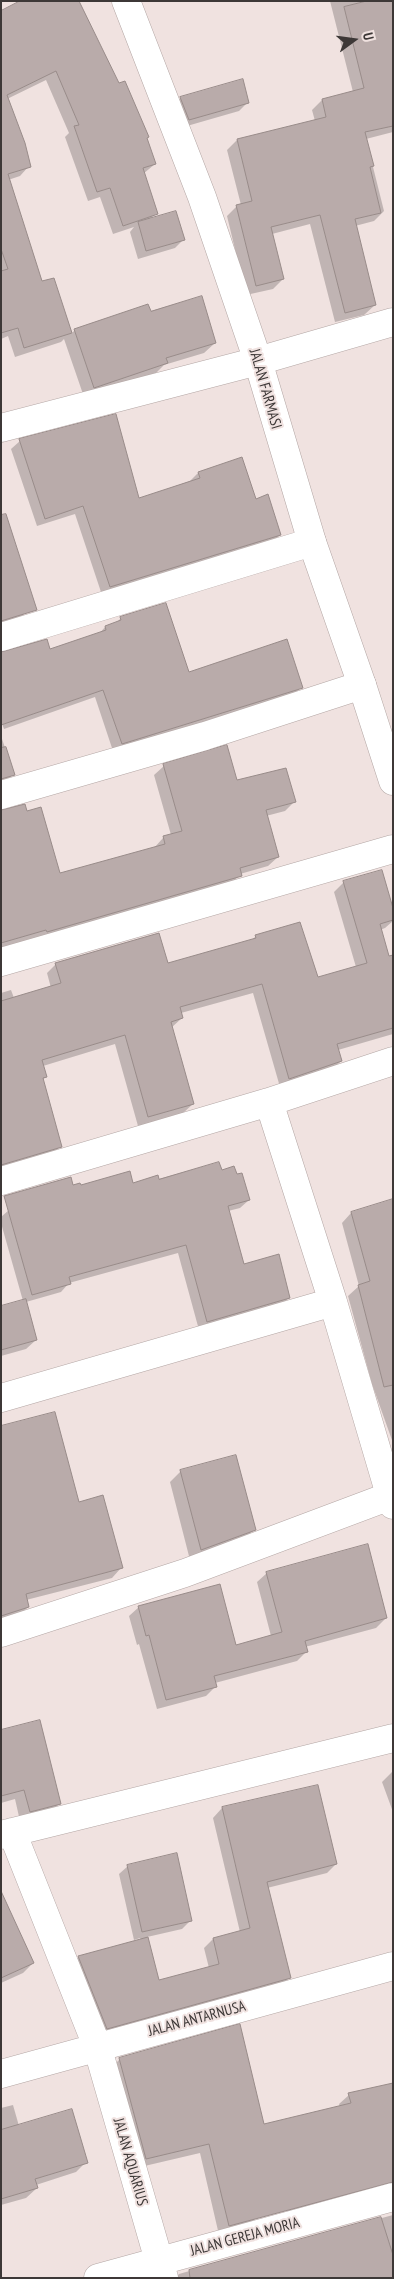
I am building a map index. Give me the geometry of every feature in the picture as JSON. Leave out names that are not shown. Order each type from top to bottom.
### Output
[{"type":"street","name":"JALAN FARMASI","points":[[126,1],[202,197],[258,362],[312,542],[393,781]]},
{"type":"street","points":[[1,428],[258,362],[393,322]]},
{"type":"street","points":[[1,637],[312,542]]},
{"type":"street","points":[[1,796],[204,736],[362,686]]},
{"type":"street","points":[[1,962],[393,849]]},
{"type":"street","points":[[1,1181],[269,1102],[393,1062]]},
{"type":"street","points":[[1,1634],[391,1501],[333,1302],[269,1102]]},
{"type":"street","points":[[1,1398],[333,1302]]},
{"type":"street","points":[[7,1834],[393,1738]]},
{"type":"street","name":"JALAN AQUARIUS","points":[[7,1834],[97,2046],[161,2269]]},
{"type":"street","name":"JALAN ANTARNUSA","points":[[1,2074],[393,1966]]},
{"type":"street","name":"JALAN GEREJA MORIA","points":[[98,2278],[161,2269],[393,2197]]},
{"type":"building","points":[[20,1],[79,1],[119,83],[125,81],[149,137],[147,138],[156,164],[143,168],[158,214],[123,226],[110,188],[97,192],[74,126],[79,125],[56,71],[7,95],[25,143],[31,167],[8,174],[42,281],[54,278],[72,333],[24,348],[18,328],[1,333],[1,271],[8,269],[1,249],[1,11]]},
{"type":"building","points":[[367,1],[393,1],[393,126],[365,132],[374,166],[370,167],[381,213],[355,219],[376,305],[345,313],[320,215],[271,227],[284,279],[256,286],[236,205],[252,201],[237,139],[326,117],[322,99],[364,88],[344,7]]},
{"type":"building","points":[[243,79],[249,103],[189,120],[180,97]]},
{"type":"building","points":[[176,211],[185,240],[146,251],[138,222]]},
{"type":"building","points":[[202,296],[216,343],[166,358],[168,363],[94,388],[74,329],[148,304],[151,311]]},
{"type":"building","points":[[116,414],[139,498],[200,478],[198,472],[242,457],[256,499],[268,494],[281,535],[110,587],[83,506],[45,519],[19,439]]},
{"type":"building","points":[[6,514],[37,610],[1,621],[1,515]]},
{"type":"building","points":[[166,603],[189,672],[287,639],[303,688],[122,744],[103,690],[1,725],[1,652],[47,639],[50,649],[106,630],[105,626],[121,620],[120,617]]},
{"type":"building","points":[[227,745],[237,780],[286,768],[296,802],[266,810],[279,857],[240,868],[242,876],[47,932],[46,930],[1,943],[1,810],[25,804],[27,811],[41,807],[60,873],[165,844],[163,836],[182,831],[163,764]]},
{"type":"building","points":[[6,747],[15,775],[1,779],[1,748]]},
{"type":"building","points":[[382,870],[393,908],[393,920],[380,924],[389,956],[393,955],[393,1028],[337,1044],[342,1061],[289,1079],[262,984],[180,1007],[183,1018],[171,1022],[194,1104],[148,1117],[125,1035],[42,1060],[47,1077],[43,1078],[62,1147],[1,1165],[1,1001],[61,983],[55,963],[159,933],[168,963],[256,938],[255,935],[300,922],[318,977],[367,963],[343,881]]},
{"type":"building","points":[[219,1162],[222,1170],[234,1166],[237,1174],[242,1173],[250,1200],[228,1206],[244,1264],[279,1254],[290,1298],[207,1322],[186,1245],[69,1277],[71,1284],[32,1295],[4,1196],[71,1177],[73,1185],[80,1183],[81,1185],[130,1171],[133,1183],[158,1175],[159,1179]]},
{"type":"building","points":[[393,1199],[393,1385],[384,1387],[358,1285],[370,1281],[351,1212]]},
{"type":"building","points":[[26,1299],[37,1340],[1,1350],[1,1306]]},
{"type":"building","points":[[55,1412],[79,1502],[103,1495],[123,1568],[26,1594],[29,1607],[1,1616],[1,1426]]},
{"type":"building","points":[[236,1455],[256,1530],[201,1550],[180,1470]]},
{"type":"building","points":[[368,1544],[387,1618],[305,1641],[308,1652],[214,1676],[217,1687],[166,1700],[149,1635],[146,1636],[138,1606],[220,1584],[236,1645],[282,1632],[266,1572]]},
{"type":"building","points":[[40,1720],[61,1804],[30,1812],[24,1790],[1,1796],[1,1730]]},
{"type":"building","points":[[318,1785],[337,1864],[267,1882],[291,1978],[107,2029],[78,1956],[148,1937],[159,1980],[219,1964],[213,1938],[250,1928],[222,1807]]},
{"type":"building","points":[[177,1853],[192,1921],[142,1932],[127,1865]]},
{"type":"building","points":[[1,1891],[34,1963],[1,1978]]},
{"type":"building","points":[[240,2024],[264,2124],[351,2103],[348,2093],[393,2083],[393,2182],[229,2226],[209,2144],[146,2159],[119,2058]]},
{"type":"building","points":[[72,2109],[88,2163],[35,2179],[38,2188],[1,2199],[1,2130]]},
{"type":"building","points":[[381,2217],[393,2255],[393,2278],[190,2278],[189,2270]]}]
